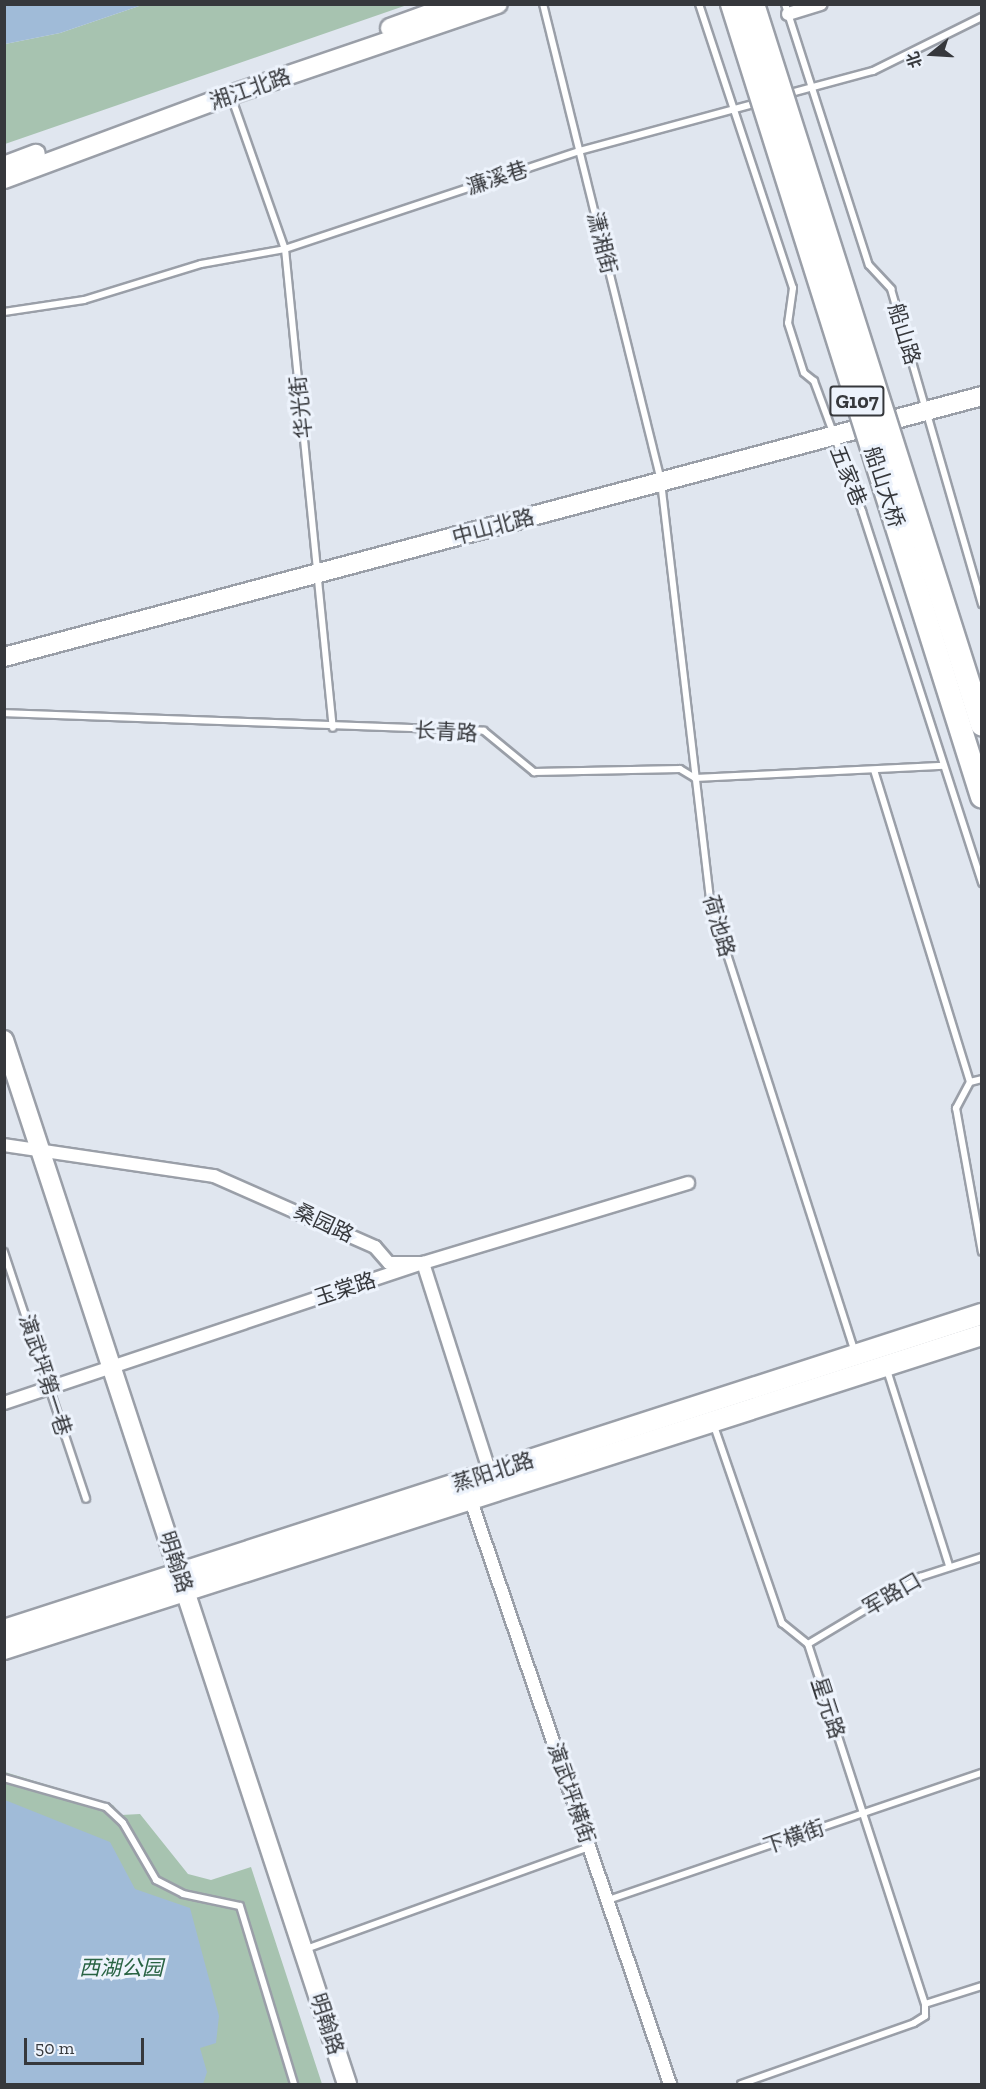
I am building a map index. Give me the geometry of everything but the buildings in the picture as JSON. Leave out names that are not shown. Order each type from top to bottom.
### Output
[{"type":"highway","name":"船山大桥","points":[[732,4],[981,797]]},
{"type":"highway","name":"船山大桥","points":[[753,4],[981,724]]},
{"type":"main road","name":"湘江北路","points":[[4,166],[456,4]]},
{"type":"main road","name":"湘江北路","points":[[4,179],[230,95],[498,4]]},
{"type":"main road","name":"中山北路","points":[[4,657],[316,568],[925,405],[981,384]]},
{"type":"main road","name":"中山北路","points":[[925,405],[981,396]]},
{"type":"main road","name":"中山北路","points":[[4,645],[316,568]]},
{"type":"main road","name":"明翰路","points":[[4,1040],[37,1152],[339,2085]]},
{"type":"main road","name":"明翰路","points":[[4,1065],[37,1152]]},
{"type":"main road","name":"蒸阳北路","points":[[4,1649],[178,1583],[490,1473],[981,1314]]},
{"type":"main road","name":"蒸阳北路","points":[[4,1630],[471,1501],[981,1335]]},
{"type":"main road","name":"明翰路","points":[[178,1583],[347,2085]]},
{"type":"street","points":[[786,9],[821,4]]},
{"type":"street","name":"桑园路","points":[[4,1145],[37,1152],[214,1176],[375,1247],[389,1263],[423,1263]]},
{"type":"street","name":"玉棠路","points":[[4,1403],[423,1263],[688,1183]]},
{"type":"street","points":[[423,1263],[490,1473]]},
{"type":"street","name":"演武坪横街","points":[[471,1501],[670,2085]]},
{"type":"lane","name":"潇湘街","points":[[543,4],[659,476]]},
{"type":"lane","name":"五家巷","points":[[699,4],[793,288],[788,323],[862,511],[981,883]]},
{"type":"lane","name":"船山路","points":[[786,9],[869,265],[891,289],[981,604]]},
{"type":"lane","name":"濂溪巷","points":[[4,312],[84,300],[201,264],[285,249],[579,151],[873,71],[981,17]]},
{"type":"lane","name":"华光街","points":[[230,95],[285,249],[333,728]]},
{"type":"lane","name":"荷池路","points":[[659,476],[710,901],[855,1353]]},
{"type":"lane","name":"长青路","points":[[4,713],[333,728],[484,731],[534,772],[680,769],[695,778],[944,766]]},
{"type":"lane","points":[[874,770],[970,1082],[956,1108],[981,1252]]},
{"type":"lane","points":[[970,1082],[981,1079]]},
{"type":"lane","name":"演武坪第一巷","points":[[4,1252],[86,1499]]},
{"type":"lane","points":[[886,1366],[949,1565]]},
{"type":"lane","points":[[712,1423],[782,1623],[808,1644]]},
{"type":"lane","name":"军路口","points":[[808,1644],[949,1565],[981,1557]]},
{"type":"lane","name":"星元路","points":[[808,1644],[926,2004]]},
{"type":"lane","name":"下横街","points":[[607,1901],[981,1773]]},
{"type":"lane","points":[[4,1779],[106,1807],[123,1823],[156,1880],[183,1894],[240,1906],[294,2085]]},
{"type":"lane","points":[[303,1950],[589,1847]]},
{"type":"lane","points":[[741,2085],[914,2023],[926,2016],[926,2004],[981,1986]]},
{"type":"green space","points":[[142,5],[407,5],[5,144],[5,44],[60,33]]},
{"type":"green space","name":"西湖公园","points":[[5,1772],[113,1805],[121,1815],[140,1814],[188,1874],[211,1880],[251,1867],[322,2084],[5,2084]]},
{"type":"water","points":[[5,4],[142,5],[60,33],[5,44]]},
{"type":"water","name":"西湖公园","points":[[5,1800],[110,1842],[135,1889],[190,1908],[219,2016],[216,2043],[200,2048],[207,2072],[203,2084],[5,2084]]}]
